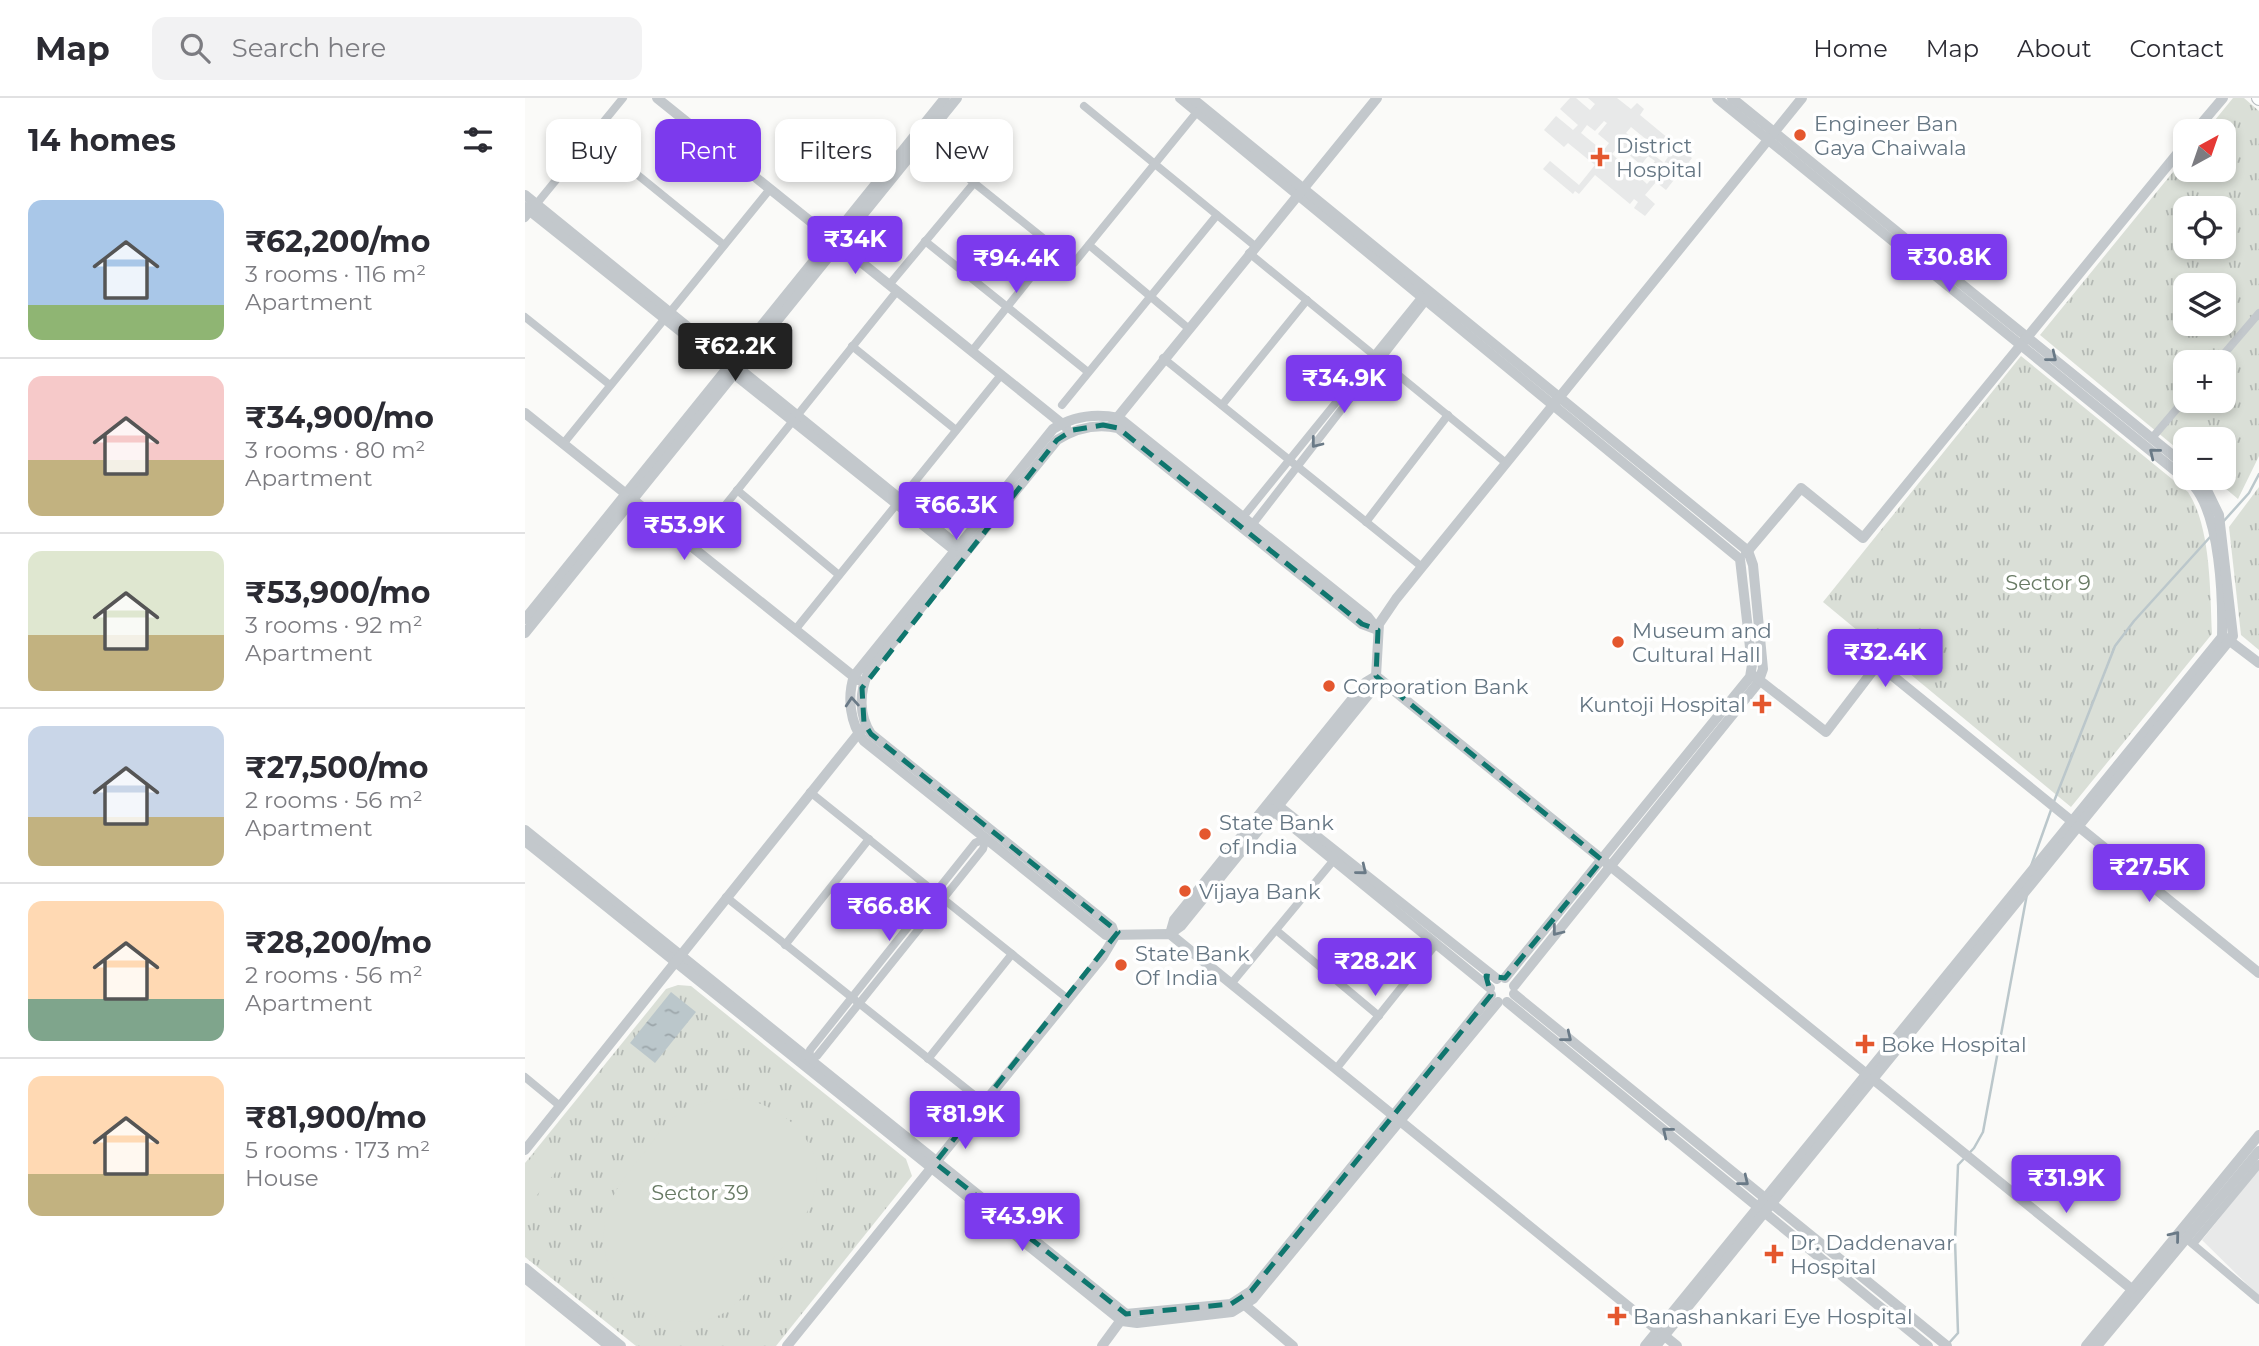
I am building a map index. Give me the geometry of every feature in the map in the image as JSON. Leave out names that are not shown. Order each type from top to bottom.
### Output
[{"type":"street","points":[[606,119],[623,98]]},
{"type":"street","points":[[657,98],[1071,431]]},
{"type":"street","points":[[525,633],[629,497],[835,241],[945,98]]},
{"type":"street","points":[[940,119],[957,98]]},
{"type":"street","points":[[1180,98],[1300,191]]},
{"type":"street","points":[[525,830],[677,959],[1124,1317],[1137,1323],[1232,1312],[1242,1303],[1253,1300],[1396,1118],[1502,995],[1755,676],[1744,555],[1300,191],[1192,98]]},
{"type":"street","points":[[525,1150],[862,729],[863,684],[868,673],[1057,440],[1071,431],[1113,422],[1377,98]]},
{"type":"street","points":[[1717,98],[1771,136],[2023,340],[2194,486],[2216,518]]},
{"type":"street","points":[[1732,98],[1771,136]]},
{"type":"street","points":[[1376,676],[1378,630],[1396,599],[1803,98]]},
{"type":"street","points":[[2205,119],[2223,98]]},
{"type":"street","points":[[1084,106],[1217,215],[1307,300],[1506,463]]},
{"type":"street","points":[[691,548],[852,346],[925,241],[974,183],[1074,263],[1197,112]]},
{"type":"street","points":[[835,241],[910,155]]},
{"type":"street","points":[[1744,555],[1801,488],[1863,538],[2173,159]]},
{"type":"street","points":[[641,178],[724,245]]},
{"type":"street","points":[[529,210],[553,182]]},
{"type":"street","points":[[563,444],[770,189]]},
{"type":"street","points":[[525,195],[529,210],[667,315],[965,556]]},
{"type":"street","points":[[1062,405],[1217,215]]},
{"type":"street","points":[[925,241],[1089,372]]},
{"type":"street","points":[[1089,245],[1188,328]]},
{"type":"street","points":[[972,351],[1055,247]]},
{"type":"street","points":[[1243,517],[1426,295]]},
{"type":"street","points":[[1222,405],[1307,300]]},
{"type":"street","points":[[2227,350],[2259,313]]},
{"type":"street","points":[[525,317],[610,385]]},
{"type":"street","points":[[2023,340],[2173,455]]},
{"type":"street","points":[[852,346],[956,430]]},
{"type":"street","points":[[1252,525],[1298,467],[1377,357]]},
{"type":"street","points":[[1163,358],[1422,566]]},
{"type":"street","points":[[795,630],[1001,374]]},
{"type":"street","points":[[525,413],[863,684]]},
{"type":"street","points":[[2152,438],[2173,413]]},
{"type":"street","points":[[1366,522],[1448,415]]},
{"type":"street","points":[[1115,936],[1112,927],[871,734],[854,728],[851,691],[854,676],[1053,429],[1069,418],[1113,422],[1243,517],[1368,617],[1378,630]]},
{"type":"street","points":[[1113,422],[1362,624],[1378,630]]},
{"type":"street","points":[[737,490],[839,575]]},
{"type":"street","points":[[1645,1346],[1661,1333],[1871,1078],[2022,889],[2041,860],[2074,824],[2226,638],[2233,636],[2216,518],[2205,490]]},
{"type":"street","points":[[525,619],[629,497]]},
{"type":"street","points":[[2226,638],[2259,663]]},
{"type":"street","points":[[1755,676],[1826,732],[1878,664],[2259,973]]},
{"type":"street","points":[[862,729],[985,838],[1106,935],[1170,934],[1181,926],[1274,807],[1366,682],[1376,676]]},
{"type":"street","points":[[1376,676],[2136,1292]]},
{"type":"street","points":[[810,792],[1068,999]]},
{"type":"street","points":[[1274,807],[1333,861],[1436,944],[1943,1343]]},
{"type":"street","points":[[1274,807],[1501,979],[1502,995]]},
{"type":"street","points":[[2022,889],[2038,875],[2074,824]]},
{"type":"street","points":[[809,1060],[817,1056],[936,892],[975,843],[985,838]]},
{"type":"street","points":[[856,1001],[983,849],[985,838]]},
{"type":"street","points":[[786,945],[869,839]]},
{"type":"street","points":[[525,841],[809,1060],[933,1166]]},
{"type":"street","points":[[1231,984],[1333,861]]},
{"type":"street","points":[[1502,995],[1501,979],[1605,862]]},
{"type":"street","points":[[726,897],[984,1104]]},
{"type":"street","points":[[1276,930],[1379,1016]]},
{"type":"street","points":[[1170,934],[1677,1346]]},
{"type":"street","points":[[787,1346],[1068,999],[1115,936]]},
{"type":"street","points":[[1336,1069],[1436,944]]},
{"type":"street","points":[[928,1059],[1012,954]]},
{"type":"street","points":[[525,1077],[560,1106]]},
{"type":"street","points":[[2097,1346],[2259,1135]]},
{"type":"street","points":[[2190,1242],[2259,1151]]},
{"type":"street","points":[[2086,1346],[2136,1292],[2190,1242],[2259,1164]]},
{"type":"street","points":[[1765,1205],[1929,1346]]},
{"type":"street","points":[[2190,1242],[2259,1300]]},
{"type":"street","points":[[525,1268],[621,1346]]},
{"type":"street","points":[[525,1278],[609,1346]]},
{"type":"street","points":[[1242,1303],[1293,1346]]},
{"type":"street","points":[[1102,1346],[1124,1317]]},
{"type":"street","points":[[1656,1346],[1661,1333]]},
{"type":"highlighted area","points":[[1103,425],[1118,428],[1362,624],[1378,630],[1376,676],[1602,860],[1505,978],[1486,976],[1491,995],[1251,1291],[1231,1304],[1126,1314],[935,1163],[1118,932],[871,734],[864,723],[862,688],[1057,440],[1073,430]]},
{"type":"shaded area","name":"District Hospital","points":[[1570,98],[1576,98],[1590,110],[1595,104],[1588,98],[1617,98],[1631,109],[1637,103],[1644,109],[1640,115],[1692,158],[1689,162],[1694,166],[1690,171],[1684,167],[1666,190],[1656,182],[1645,195],[1655,204],[1645,216],[1634,208],[1638,202],[1634,199],[1630,204],[1595,175],[1579,194],[1575,191],[1573,194],[1543,169],[1550,161],[1579,185],[1595,165],[1568,143],[1564,147],[1544,130],[1556,116],[1573,130],[1578,125],[1560,109]],"holes":[[[1604,121],[1607,123],[1598,134],[1609,143],[1603,151],[1581,133],[1587,125],[1595,131]],[[1631,127],[1668,157],[1664,163],[1626,133]],[[1619,146],[1641,165],[1648,156],[1655,161],[1648,170],[1654,176],[1647,184],[1635,173],[1630,179],[1623,173],[1627,168],[1612,154]]]},
{"type":"shaded area","points":[[2259,1169],[2259,1296],[2202,1240]]},
{"type":"green space","points":[[2233,98],[2244,98],[2259,111],[2259,456],[2238,499],[2227,490],[2236,490],[2236,427],[2173,427],[2173,445],[2040,335],[2173,172],[2173,182],[2237,182],[2237,119],[2216,119]]},
{"type":"green space","name":"Sector 9","points":[[2021,356],[2173,480],[2173,490],[2188,492],[2196,506],[2205,541],[2210,579],[2212,634],[2071,807],[1823,602]]},
{"type":"green space","points":[[2259,487],[2259,650],[2241,635],[2229,527]]},
{"type":"green space","name":"Sector 39","points":[[678,985],[691,986],[906,1159],[912,1176],[776,1346],[636,1346],[525,1257],[525,1163],[666,989]]},
{"type":"green space","points":[[740,1098],[759,1103],[776,1112],[792,1122],[804,1136],[817,1169],[816,1188],[809,1208],[789,1240],[729,1310],[713,1318],[694,1322],[655,1316],[633,1304],[623,1293],[609,1266],[604,1236],[609,1206],[616,1190],[670,1120],[694,1107]]},
{"type":"green space","points":[[541,1145],[563,1163],[525,1210],[525,1166]]},
{"type":"water","points":[[671,992],[696,1012],[655,1063],[630,1043]]},
{"type":"waterway","points":[[2222,523],[2249,493],[2259,474]]},
{"type":"waterway","points":[[2053,804],[2115,646],[2134,621],[2211,536]]},
{"type":"waterway","points":[[2031,866],[2051,810]]},
{"type":"waterway","points":[[1949,1343],[1958,1333],[1955,1240],[1958,1165],[1974,1148],[1983,1132],[2027,894]]},
{"type":"place","name":"Engineer Ban Gaya Chaiwala","points":[[1800,135]]},
{"type":"place","name":"District Hospital","points":[[1600,157]]},
{"type":"place","name":"Museum and Cultural Hall","points":[[1618,642]]},
{"type":"place","name":"Corporation Bank","points":[[1329,686]]},
{"type":"place","name":"Kuntoji Hospital","points":[[1762,704]]},
{"type":"place","name":"State Bank of India","points":[[1205,834]]},
{"type":"place","name":"Vijaya Bank","points":[[1185,891]]},
{"type":"place","name":"State Bank Of India","points":[[1121,965]]},
{"type":"place","name":"Boke Hospital","points":[[1865,1044]]},
{"type":"place","name":"Dr. Daddenavar Hospital","points":[[1774,1254]]},
{"type":"place","name":"Banashankari Eye Hospital","points":[[1617,1316]]}]
